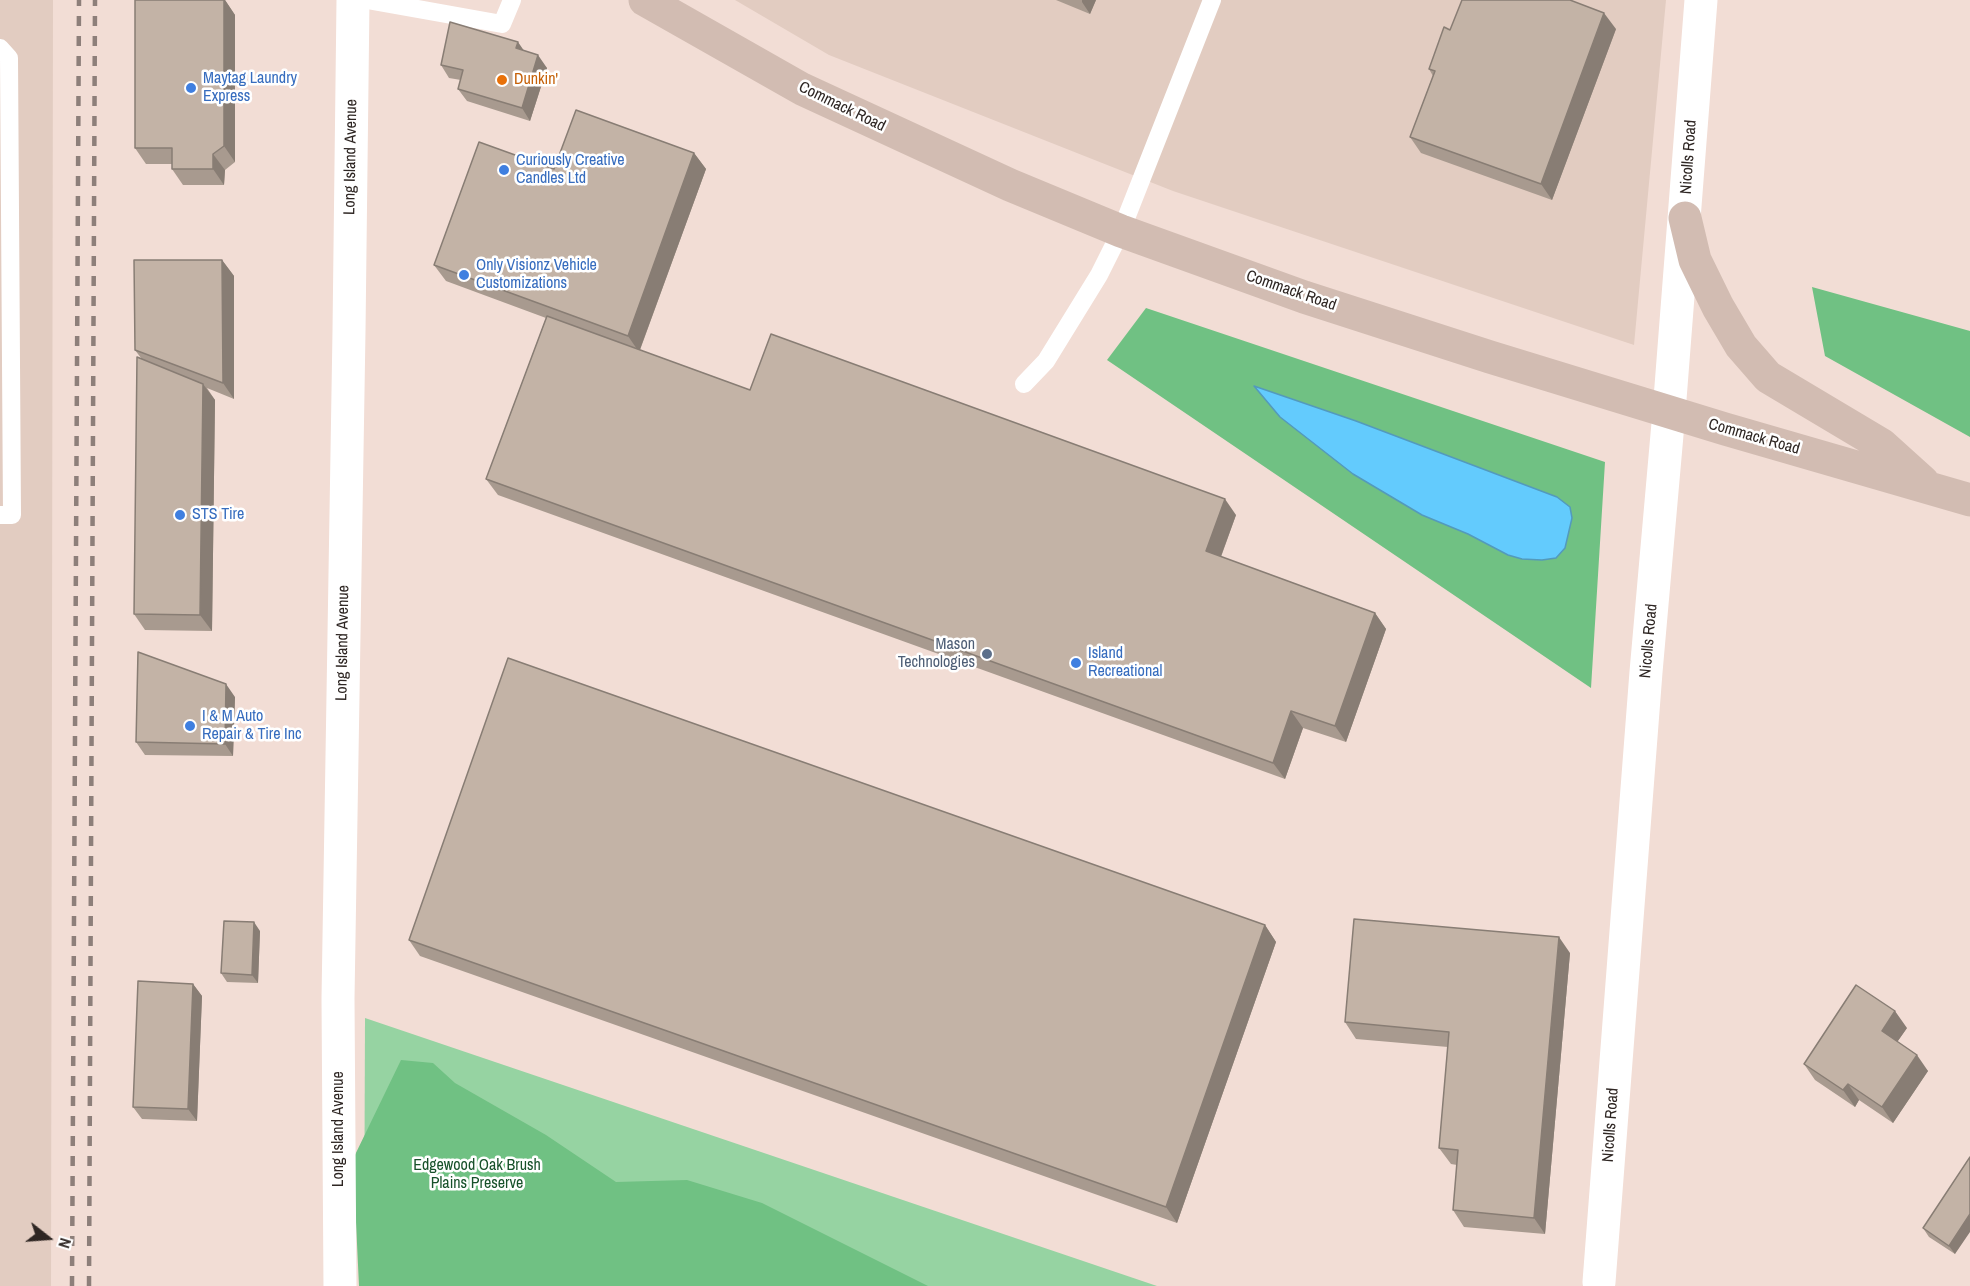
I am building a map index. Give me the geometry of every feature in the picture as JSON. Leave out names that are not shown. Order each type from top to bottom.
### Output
[{"type":"main road","name":"Commack Road","points":[[645,0],[802,89],[1010,185],[1121,231],[1304,297],[1669,412],[1970,500]]},
{"type":"main road","points":[[1685,218],[1695,260],[1719,307],[1742,346],[1768,377],[1882,445],[1929,487]]},
{"type":"street","name":"Long Island Avenue","points":[[340,1286],[338,998],[353,0]]},
{"type":"street","name":"Nicolls Road","points":[[1599,1282],[1701,0]]},
{"type":"lane","points":[[367,0],[502,24],[512,0]]},
{"type":"lane","points":[[1024,384],[1046,361],[1099,275],[1121,231],[1212,0]]},
{"type":"lane","points":[[0,48],[9,58],[12,515],[0,515]]},
{"type":"shaded area","points":[[0,0],[53,0],[51,1286],[0,1286]]},
{"type":"shaded area","points":[[735,0],[1666,0],[1634,345],[1173,191],[829,55]]},
{"type":"green space","points":[[1812,287],[1970,331],[1970,437],[1825,356]]},
{"type":"green space","points":[[1146,308],[1605,462],[1591,688],[1107,360]],"holes":[[[1557,497],[1508,555],[1468,534]]]},
{"type":"green space","name":"Edgewood Oak Brush Plains Preserve","points":[[365,1018],[1157,1286],[364,1286]]},
{"type":"green space","name":"Edgewood Oak Brush Plains Preserve","points":[[401,1060],[433,1063],[455,1083],[546,1135],[616,1182],[687,1180],[762,1203],[928,1286],[359,1286],[353,1159]]},
{"type":"water","points":[[1254,386],[1356,421],[1557,497],[1570,507],[1572,518],[1565,548],[1556,558],[1522,559],[1508,555],[1468,534],[1422,515],[1353,474],[1280,417]]},
{"type":"building","name":"Maytag Laundry Express","points":[[135,0],[224,0],[224,146],[213,154],[213,169],[172,169],[172,148],[135,148]]},
{"type":"building","points":[[1462,0],[1570,0],[1604,13],[1541,184],[1410,137],[1435,71],[1429,69],[1444,27],[1450,30]]},
{"type":"building","name":"Dunkin'","points":[[450,22],[518,42],[516,48],[538,55],[522,108],[458,89],[463,70],[441,65]]},
{"type":"building","points":[[576,110],[694,153],[628,336],[434,265],[479,142],[554,169]]},
{"type":"building","points":[[134,260],[222,260],[223,383],[135,350]]},
{"type":"building","points":[[547,316],[750,390],[771,334],[1225,499],[1206,551],[1375,613],[1335,726],[1291,711],[1273,763],[486,479]]},
{"type":"building","name":"STS Tire","points":[[137,357],[203,384],[200,615],[134,614]]},
{"type":"building","name":"I & M Auto Repair & Tire Inc","points":[[138,652],[226,684],[225,744],[136,742]]},
{"type":"building","points":[[508,658],[1265,925],[1166,1207],[409,940]]},
{"type":"building","points":[[1354,919],[1559,937],[1534,1218],[1453,1210],[1458,1150],[1439,1148],[1449,1032],[1345,1022]]},
{"type":"building","points":[[224,921],[254,922],[252,975],[221,973]]},
{"type":"building","points":[[138,981],[193,984],[188,1109],[133,1107]]},
{"type":"building","points":[[1856,985],[1895,1011],[1882,1031],[1917,1055],[1882,1107],[1848,1084],[1843,1090],[1804,1064]]},
{"type":"building","points":[[1970,1157],[1970,1214],[1949,1246],[1923,1228]]},
{"type":"railway","points":[[72,1286],[79,0]]},
{"type":"railway","points":[[89,1286],[95,0]]},
{"type":"place","name":"Dunkin'","points":[[502,80]]},
{"type":"place","name":"Maytag Laundry Express","points":[[191,88]]},
{"type":"place","name":"Curiously Creative Candles Ltd","points":[[504,170]]},
{"type":"place","name":"Only Visionz Vehicle Customizations","points":[[464,275]]},
{"type":"place","name":"STS Tire","points":[[180,515]]},
{"type":"place","name":"Mason Technologies","points":[[987,654]]},
{"type":"place","name":"Island Recreational","points":[[1076,663]]},
{"type":"place","name":"I & M Auto Repair & Tire Inc","points":[[190,726]]}]
